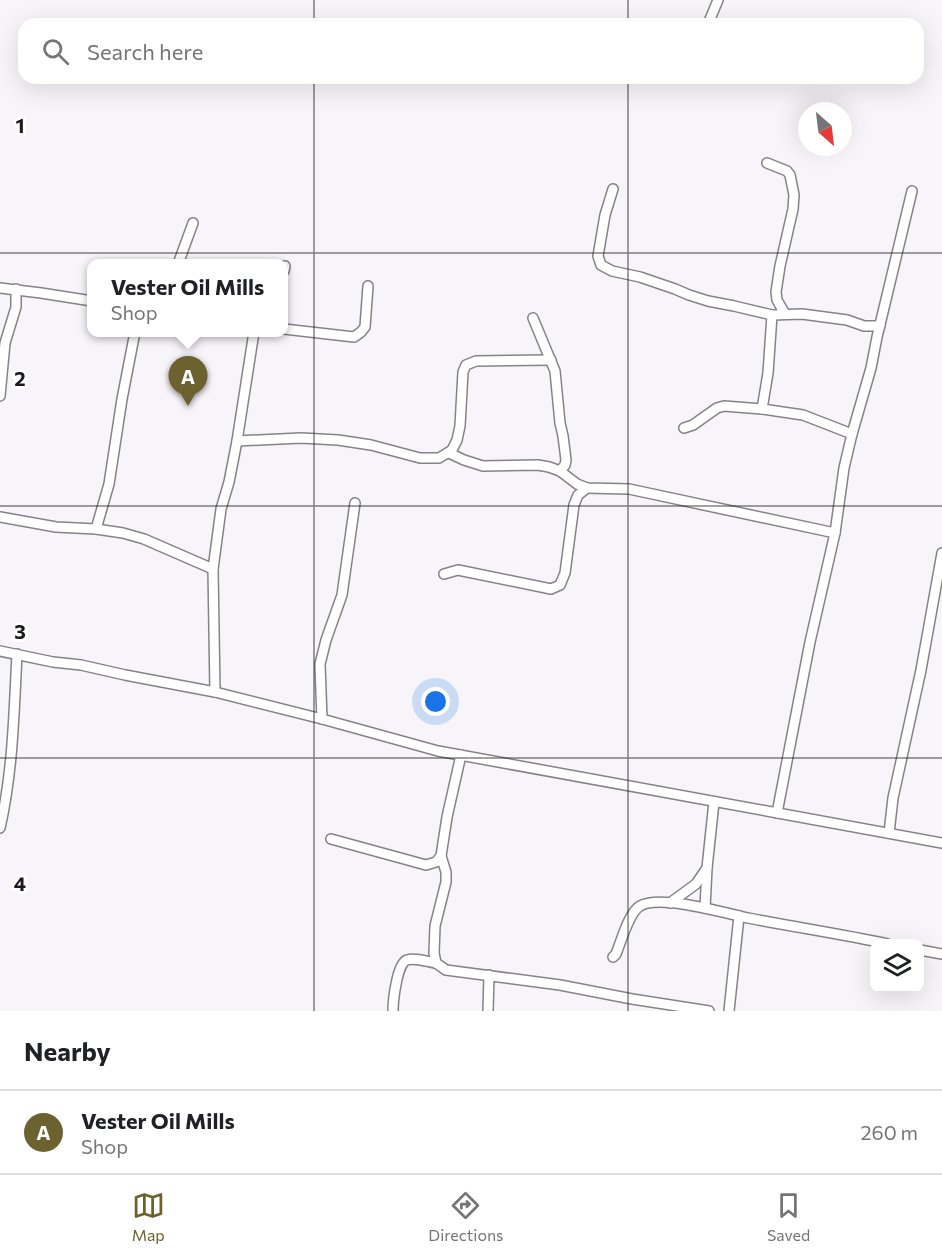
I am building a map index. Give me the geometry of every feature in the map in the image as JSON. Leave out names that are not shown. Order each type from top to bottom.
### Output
[{"type":"street","points":[[710,18],[718,0]]},
{"type":"street","points":[[767,163],[790,175],[795,195],[776,292],[777,300],[785,314]]},
{"type":"street","points":[[613,189],[605,214],[598,256],[601,265],[612,271],[640,277],[708,302],[772,315],[826,316],[864,326],[880,326]]},
{"type":"street","points":[[777,813],[810,642],[835,533],[844,468],[872,368],[877,337],[912,191]]},
{"type":"street","points":[[180,259],[193,223]]},
{"type":"street","points":[[288,329],[354,337],[365,327],[368,286]]},
{"type":"street","points":[[0,288],[87,301]]},
{"type":"street","points":[[0,396],[5,343],[16,307],[16,289]]},
{"type":"street","points":[[762,408],[768,373],[772,315]]},
{"type":"street","points":[[533,318],[555,371],[566,460],[560,471]]},
{"type":"street","points":[[96,529],[109,484],[134,337]]},
{"type":"street","points":[[215,693],[213,569],[221,509],[230,482],[237,441],[251,337]]},
{"type":"street","points":[[237,441],[301,438],[338,440],[371,445],[420,458],[439,458],[449,453],[455,446],[460,426],[465,365],[476,361],[551,360]]},
{"type":"street","points":[[684,428],[724,406],[762,408],[803,416],[852,434]]},
{"type":"street","points":[[449,453],[483,466],[538,465],[560,471],[577,484],[587,488],[628,489],[835,533]]},
{"type":"street","points":[[444,574],[458,570],[551,589],[560,585],[565,573],[574,505],[578,495],[587,488]]},
{"type":"street","points":[[322,719],[320,664],[342,595],[355,503]]},
{"type":"street","points":[[0,517],[56,527],[123,533],[144,539],[213,569]]},
{"type":"street","points":[[889,833],[893,798],[921,670],[942,557]]},
{"type":"street","points":[[0,651],[215,693],[461,755],[942,843]]},
{"type":"street","points":[[0,828],[11,755],[17,654]]},
{"type":"street","points":[[436,963],[435,926],[446,882],[446,872],[441,856],[461,755]]},
{"type":"street","points":[[705,908],[714,802]]},
{"type":"street","points":[[331,839],[426,865],[436,862],[441,856]]},
{"type":"street","points":[[670,903],[696,884],[707,868]]},
{"type":"street","points":[[613,957],[633,912],[650,902],[705,908],[870,941]]},
{"type":"street","points":[[729,1011],[739,916]]},
{"type":"street","points":[[924,951],[942,954]]},
{"type":"street","points":[[393,1011],[402,963],[411,959],[436,963],[446,970],[560,985],[709,1011]]},
{"type":"street","points":[[488,1011],[489,975]]},
{"type":"place","name":"Vester Oil Mills","points":[[188,406]]}]
